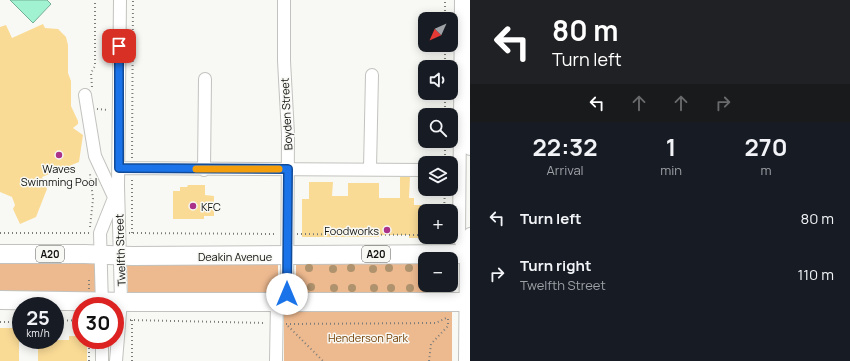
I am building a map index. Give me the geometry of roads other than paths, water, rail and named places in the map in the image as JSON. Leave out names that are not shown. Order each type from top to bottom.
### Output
[{"type":"highway","name":"Deakin Avenue","points":[[0,254],[85,254],[121,256],[468,254]]},
{"type":"highway","points":[[0,300],[72,302]]},
{"type":"highway","points":[[124,301],[467,301]]},
{"type":"street","name":"Twelfth Street","points":[[120,0],[119,168],[116,192],[120,233],[121,297]]},
{"type":"street","name":"Boyden Street","points":[[276,361],[287,255],[291,234],[288,169],[288,114],[284,61],[284,0]]},
{"type":"street","points":[[461,0],[467,49]]},
{"type":"street","points":[[470,0],[467,49],[470,149]]},
{"type":"street","points":[[467,63],[460,171],[459,237],[468,254]]},
{"type":"street","points":[[370,168],[372,75]]},
{"type":"street","points":[[204,170],[205,79]]},
{"type":"street","points":[[88,94],[95,156],[116,192]]},
{"type":"street","points":[[119,168],[204,170],[370,168],[418,170]]},
{"type":"street","name":"Twelfth Street","points":[[102,297],[100,233],[116,192]]},
{"type":"street","points":[[465,361],[468,254],[470,234]]},
{"type":"street","points":[[102,349],[102,361]]},
{"type":"street","name":"Twelfth Street","points":[[116,361],[117,349]]},
{"type":"place","name":"Waves Swimming Pool","points":[[59,155]]},
{"type":"place","name":"KFC","points":[[193,206]]},
{"type":"place","name":"Foodworks","points":[[387,230]]},
{"type":"park label","name":"Henderson Park","points":[[368,337]]}]
